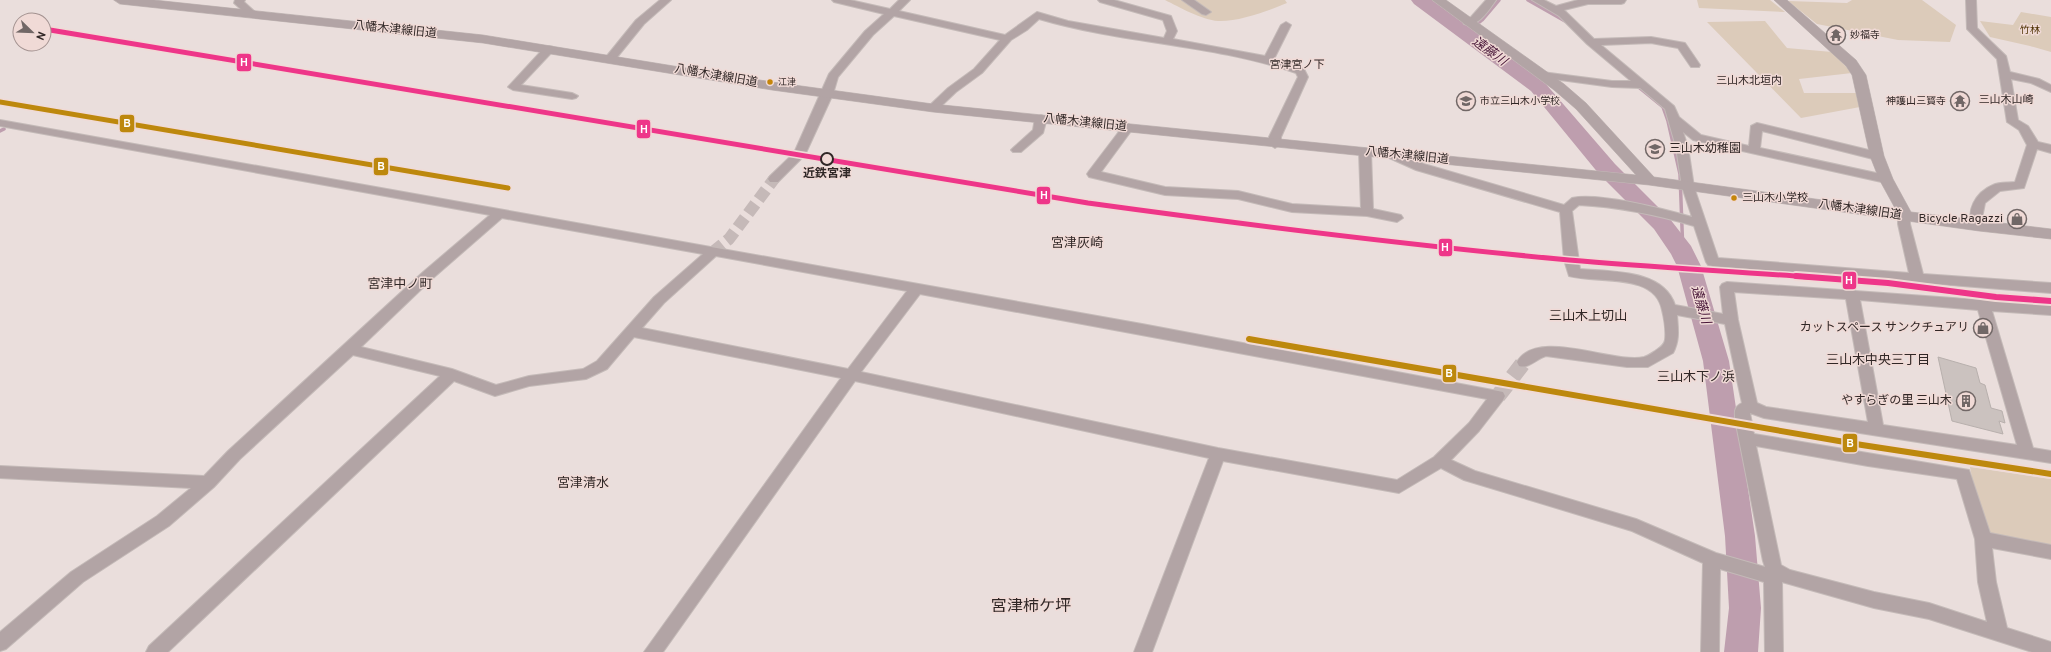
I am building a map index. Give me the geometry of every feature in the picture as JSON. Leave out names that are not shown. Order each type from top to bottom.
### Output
[{"type":"street","name":"八幡木津線旧道","points":[[120,0],[483,39],[827,94],[934,108],[1649,181],[1979,226],[2051,234]]},
{"type":"street","points":[[240,0],[239,3],[246,7],[249,11],[247,14]]},
{"type":"street","points":[[610,59],[640,22],[666,0]]},
{"type":"street","points":[[836,0],[1007,38]]},
{"type":"street","points":[[774,179],[799,155],[827,94],[833,76],[869,34],[905,0]]},
{"type":"street","points":[[1103,0],[1167,18],[1172,31],[1167,42]]},
{"type":"street","points":[[1187,0],[1206,12]]},
{"type":"street","points":[[1438,0],[1542,74],[1581,106],[1649,181]]},
{"type":"street","points":[[1468,22],[1474,20],[1491,0]]},
{"type":"street","points":[[1537,0],[1556,10],[1670,108],[1682,147],[1688,187],[1713,262],[2051,288]]},
{"type":"street","points":[[1556,10],[1571,3],[1584,1],[1621,0]]},
{"type":"street","points":[[1780,0],[1851,63],[1859,75],[1877,156],[1886,179],[1903,209],[1904,224],[1917,277]]},
{"type":"street","points":[[1971,0],[1972,29],[2002,58],[2013,122],[2024,128],[2033,145],[2020,185],[1996,188],[1979,202],[1976,218],[1979,226]]},
{"type":"street","points":[[934,108],[952,90],[978,71],[1007,38],[1023,28],[1037,15],[1067,24],[1236,53],[1268,60],[1300,71],[1303,77],[1278,130],[1275,144]]},
{"type":"street","points":[[1268,60],[1286,25]]},
{"type":"street","points":[[1592,42],[1651,40],[1681,45],[1695,66]]},
{"type":"street","points":[[550,49],[513,87],[572,96]]},
{"type":"street","points":[[1542,74],[1612,84],[1644,85]]},
{"type":"street","points":[[2004,74],[2035,81],[2051,89]]},
{"type":"street","points":[[1016,150],[1039,131],[1041,118]]},
{"type":"street","points":[[1674,119],[1680,121],[1686,130],[1697,138],[1886,179]]},
{"type":"street","points":[[0,123],[1150,331],[1498,396],[1474,427],[1440,461],[1399,487],[1218,454],[851,375],[631,332]]},
{"type":"street","points":[[0,134],[16,126]]},
{"type":"street","points":[[1754,150],[1757,126],[1877,156]]},
{"type":"street","points":[[1128,127],[1093,174],[1165,191],[1238,194],[1292,208],[1367,212],[1397,218]]},
{"type":"street","points":[[2033,145],[2051,149]]},
{"type":"street","points":[[1366,152],[1367,212]]},
{"type":"street","points":[[1391,154],[1420,167],[1566,210]]},
{"type":"street","points":[[1566,210],[1576,201],[1632,206],[1700,222]]},
{"type":"street","points":[[1524,362],[1532,355],[1546,351],[1627,362],[1648,362],[1668,349],[1672,340],[1669,309],[1664,295],[1651,285],[1634,279],[1574,273],[1571,260],[1566,210]]},
{"type":"street","points":[[0,643],[77,577],[163,521],[208,483],[234,454],[350,349],[426,276],[499,214]]},
{"type":"street","points":[[350,349],[452,374],[494,391],[528,381],[586,374],[602,365],[659,300],[713,252]]},
{"type":"street","points":[[1750,406],[1731,320],[1727,287],[2051,310]]},
{"type":"street","points":[[653,652],[851,375],[916,289]]},
{"type":"street","points":[[1852,295],[1877,431]]},
{"type":"street","points":[[1984,306],[2027,453]]},
{"type":"street","points":[[1669,309],[1731,320]]},
{"type":"street","points":[[155,652],[452,374]]},
{"type":"street","points":[[1774,652],[1770,574],[1771,560],[1742,410],[1750,406],[1764,412],[1877,431],[2051,457]]},
{"type":"street","points":[[1748,439],[1963,474],[1983,539],[1987,582],[1999,633]]},
{"type":"street","points":[[1143,652],[1218,454]]},
{"type":"street","points":[[1440,461],[1470,476],[1636,526],[1715,560],[1770,574],[1786,576],[1874,600],[1929,611],[2051,650]]},
{"type":"street","points":[[0,472],[208,483]]},
{"type":"street","points":[[1983,539],[2051,552]]},
{"type":"street","points":[[1710,652],[1715,560]]},
{"type":"green space","points":[[1165,0],[1285,0],[1287,3],[1244,18],[1218,21],[1198,16]]},
{"type":"green space","points":[[1697,0],[1770,0],[1785,12],[1699,8]]},
{"type":"green space","points":[[1852,0],[1922,0],[1956,25],[1950,42],[1898,40],[1817,24],[1788,1],[1847,3]]},
{"type":"green space","name":"竹林","points":[[2021,12],[2051,17],[2051,52],[1990,37],[1980,21],[2013,25]]},
{"type":"green space","points":[[1765,21],[1787,48],[1832,52],[1852,73],[1799,79],[1804,93],[1856,93],[1860,107],[1801,118],[1707,22]]},
{"type":"green space","points":[[1970,467],[2051,479],[2051,548],[1995,538],[1982,529]]},
{"type":"building","name":"やすらぎの里 三山木","points":[[1938,357],[1976,368],[1980,383],[1985,385],[1991,408],[2002,411],[2005,423],[1999,421],[2003,434],[1952,421]]},
{"type":"waterway","name":"遠藤川","points":[[1420,0],[1538,87],[1607,169],[1662,224],[1682,252],[1689,266],[1716,361],[1740,536],[1745,608],[1741,652]]},
{"type":"waterway","points":[[1465,34],[1482,20],[1499,0]]},
{"type":"waterway","points":[[1528,0],[1565,21]]},
{"type":"waterway","points":[[1636,85],[1663,107],[1668,121],[1680,174],[1683,254]]},
{"type":"waterway","points":[[0,131],[4,129]]},
{"type":"tunnel","points":[[713,252],[729,239],[774,179]]},
{"type":"tunnel","points":[[1498,396],[1524,362]]},
{"type":"transit line","name":"H","points":[[52,30],[1088,203],[1216,221],[1467,250],[1571,260],[1888,283],[1996,297],[2051,301]]},
{"type":"transit line","name":"B","points":[[0,102],[508,188]]},
{"type":"transit line","name":"B","points":[[1249,339],[1862,445],[2051,474]]},
{"type":"place","name":"妙福寺","points":[[1836,35]]},
{"type":"place","name":"江津","points":[[770,82]]},
{"type":"place","name":"市立三山木小学校","points":[[1466,101]]},
{"type":"place","name":"神護山三寳寺","points":[[1960,101]]},
{"type":"place","name":"三山木幼稚園","points":[[1655,149]]},
{"type":"place","name":"近鉄宮津","points":[[827,159]]},
{"type":"place","name":"三山木小学校","points":[[1734,198]]},
{"type":"place","name":"Bicycle Ragazzi","points":[[2017,219]]},
{"type":"place","name":"カットスペース サンクチュアリ","points":[[1983,328]]},
{"type":"place","name":"やすらぎの里 三山木","points":[[1966,401]]},
{"type":"district","name":"宮津宮ノ下","points":[[1297,65]]},
{"type":"district","name":"三山木北垣内","points":[[1749,81]]},
{"type":"district","name":"三山木山崎","points":[[2006,100]]},
{"type":"district","name":"宮津灰崎","points":[[1077,244]]},
{"type":"district","name":"宮津中ノ町","points":[[400,285]]},
{"type":"district","name":"三山木上切山","points":[[1588,317]]},
{"type":"district","name":"三山木中央三丁目","points":[[1878,361]]},
{"type":"district","name":"三山木下ノ浜","points":[[1696,378]]},
{"type":"district","name":"宮津清水","points":[[583,484]]},
{"type":"district","name":"宮津柿ケ坪","points":[[1031,607]]}]
